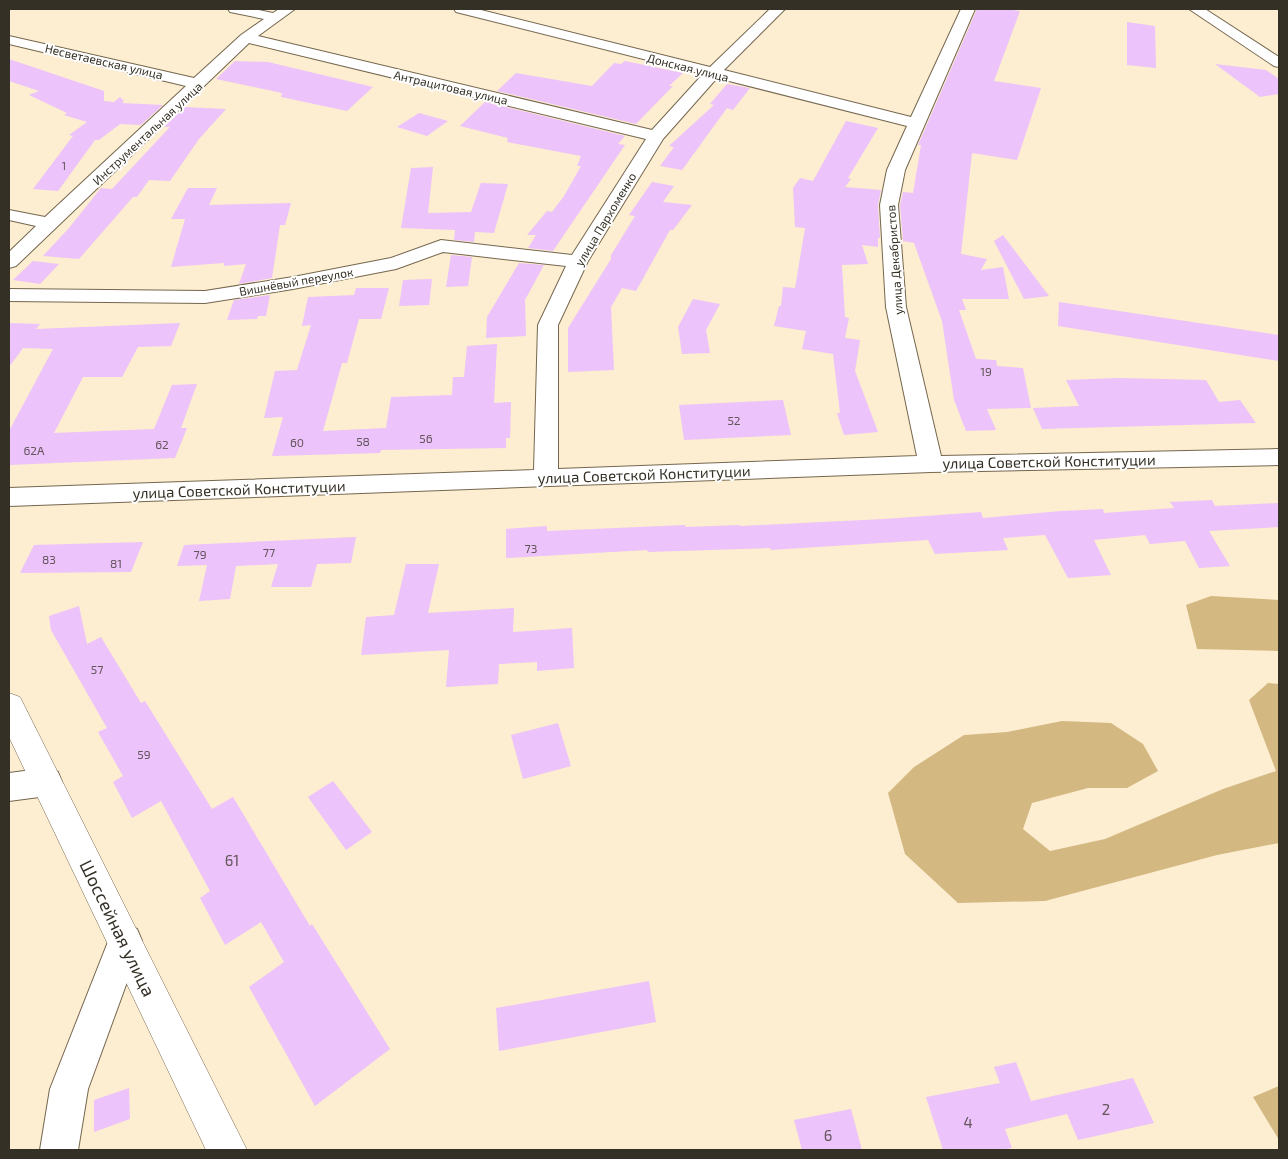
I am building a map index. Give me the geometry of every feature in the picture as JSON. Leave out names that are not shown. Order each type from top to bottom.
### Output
[{"type":"street","points":[[235,9],[281,13]]},
{"type":"street","name":"Донская улица","points":[[460,9],[916,123]]},
{"type":"street","name":"улица Пархоменко","points":[[546,478],[548,324],[578,262],[656,136],[713,73],[778,9]]},
{"type":"street","name":"улица Декабристов","points":[[931,464],[896,307],[888,205],[896,170],[968,9]]},
{"type":"street","points":[[1196,9],[1279,63]]},
{"type":"street","name":"Инструментальная улица","points":[[9,262],[246,38],[281,13]]},
{"type":"street","name":"Антрацитовая улица","points":[[246,38],[656,136]]},
{"type":"street","name":"Несветаевская улица","points":[[9,40],[199,84]]},
{"type":"street","points":[[9,215],[50,224]]},
{"type":"street","name":"Вишнёвый переулок","points":[[9,295],[205,297],[293,284],[396,263],[441,246],[578,262]]},
{"type":"street","name":"улица Советской Конституции","points":[[9,497],[931,464],[1279,457]]},
{"type":"street","name":"Шоссейная улица","points":[[9,706],[227,1150]]},
{"type":"street","points":[[9,787],[47,782]]},
{"type":"street","points":[[59,1150],[69,1089],[125,941]]},
{"type":"shaded area","points":[[1211,596],[1279,600],[1279,651],[1197,649],[1186,605]]},
{"type":"shaded area","points":[[1268,683],[1279,684],[1279,843],[1217,855],[1045,901],[958,903],[905,854],[888,793],[914,767],[964,735],[1007,732],[1062,721],[1111,723],[1143,744],[1158,771],[1127,788],[1088,788],[1032,803],[1023,829],[1050,851],[1105,839],[1223,789],[1276,771],[1249,700]]},
{"type":"shaded area","points":[[1279,1086],[1279,1140],[1253,1097]]},
{"type":"building","points":[[977,9],[1020,11],[994,81],[1041,88],[1017,160],[972,153],[961,254],[987,259],[981,270],[1003,267],[1009,299],[962,299],[966,310],[959,310],[976,359],[996,360],[997,366],[1023,368],[1031,408],[987,409],[996,430],[966,431],[954,400],[942,321],[914,243],[903,241],[900,205],[903,192],[913,193],[921,145],[918,145]]},
{"type":"building","points":[[1127,22],[1155,26],[1156,68],[1127,65]]},
{"type":"building","points":[[9,59],[104,91],[104,101],[114,102],[120,97],[124,101],[122,103],[163,105],[141,125],[120,124],[99,140],[95,140],[58,191],[33,189],[73,136],[69,135],[87,122],[64,115],[67,113],[29,95],[39,91],[9,81]]},
{"type":"building","points":[[235,61],[268,62],[373,87],[347,111],[281,97],[282,93],[216,79]]},
{"type":"building","points":[[625,61],[683,73],[636,124],[497,91],[516,73],[592,86],[614,63],[621,64]]},
{"type":"building","points":[[1215,64],[1266,70],[1279,79],[1279,94],[1260,97]]},
{"type":"building","points":[[727,84],[750,88],[733,110],[727,108],[682,170],[660,166],[674,147],[669,146],[714,105],[710,104]]},
{"type":"building","points":[[485,102],[625,136],[618,144],[625,145],[553,251],[528,248],[536,235],[527,235],[547,211],[552,212],[564,196],[581,166],[577,166],[581,156],[507,142],[508,138],[460,126]]},
{"type":"building","points":[[185,107],[226,109],[199,139],[170,181],[149,180],[137,197],[133,197],[79,259],[43,256],[69,228],[101,188],[112,189],[170,127],[164,127]]},
{"type":"building","points":[[419,113],[448,121],[427,136],[397,127]]},
{"type":"building","points":[[846,121],[878,128],[848,178],[851,179],[845,187],[881,190],[878,205],[880,238],[878,238],[878,247],[862,245],[868,264],[842,265],[845,317],[849,318],[845,338],[860,340],[855,371],[878,432],[844,435],[837,413],[840,413],[833,354],[802,349],[806,331],[774,326],[779,306],[781,306],[783,287],[795,288],[805,228],[795,227],[793,188],[800,178],[813,181]]},
{"type":"building","points":[[433,167],[428,213],[471,212],[481,183],[508,184],[494,233],[475,232],[474,242],[454,240],[455,230],[401,228],[411,168]]},
{"type":"building","points":[[652,182],[674,186],[663,202],[692,205],[673,230],[670,230],[636,291],[622,288],[611,307],[614,370],[568,372],[568,328],[635,216],[629,215]]},
{"type":"building","points":[[188,188],[217,188],[209,205],[291,203],[285,225],[280,225],[272,278],[239,284],[246,264],[224,266],[224,263],[171,267],[185,219],[171,219]]},
{"type":"building","points":[[1003,235],[1049,296],[1024,299],[994,241]]},
{"type":"building","points":[[451,255],[472,257],[468,286],[446,287]]},
{"type":"building","points":[[33,261],[59,264],[40,284],[13,280]]},
{"type":"building","points":[[519,263],[544,265],[525,300],[526,336],[486,338],[487,317]]},
{"type":"building","points":[[432,279],[429,305],[399,306],[403,280]]},
{"type":"building","points":[[356,288],[389,288],[381,319],[359,319],[347,363],[342,363],[323,431],[386,428],[391,397],[452,395],[453,377],[464,377],[467,346],[497,344],[494,403],[511,402],[510,438],[506,438],[506,448],[381,450],[380,453],[272,456],[283,417],[264,418],[275,371],[297,370],[311,325],[302,326],[308,297],[354,295]]},
{"type":"building","points":[[270,295],[266,316],[258,316],[257,319],[227,320],[234,300]]},
{"type":"building","points":[[693,299],[720,304],[706,330],[710,353],[682,354],[678,327]]},
{"type":"building","points":[[1059,302],[1279,335],[1279,361],[1058,326]]},
{"type":"building","points":[[9,323],[40,324],[36,329],[180,323],[171,346],[138,347],[122,377],[83,377],[54,433],[154,429],[172,385],[197,384],[181,428],[187,428],[175,458],[9,465],[9,431],[53,349],[23,348],[9,367]]},
{"type":"building","points":[[1118,378],[1206,380],[1219,402],[1240,400],[1256,423],[1042,429],[1033,408],[1079,406],[1066,380]]},
{"type":"building","points":[[783,400],[791,435],[684,440],[679,405]]},
{"type":"building","points":[[1212,500],[1215,506],[1279,503],[1279,527],[1209,531],[1230,566],[1199,568],[1185,541],[1150,544],[1145,535],[1094,540],[1111,575],[1068,578],[1045,535],[1003,538],[1008,550],[935,554],[928,540],[771,550],[770,548],[648,552],[647,550],[506,558],[506,529],[547,526],[547,531],[685,525],[686,527],[740,526],[981,512],[983,518],[1061,511],[1103,509],[1104,513],[1174,508],[1170,502]]},
{"type":"building","points":[[356,537],[351,563],[317,564],[311,587],[271,587],[278,564],[236,566],[230,599],[199,601],[207,565],[177,566],[184,545]]},
{"type":"building","points":[[143,542],[131,572],[20,573],[34,545]]},
{"type":"building","points":[[406,564],[439,564],[428,613],[514,608],[513,632],[572,628],[574,668],[537,671],[537,662],[499,664],[498,684],[446,687],[449,650],[361,655],[366,617],[394,615]]},
{"type":"building","points":[[79,606],[87,644],[101,637],[141,703],[145,701],[212,809],[233,797],[310,926],[312,924],[390,1049],[315,1106],[249,987],[284,962],[261,922],[225,945],[200,898],[210,891],[161,801],[132,818],[113,782],[123,776],[98,732],[107,728],[51,630],[49,616]]},
{"type":"building","points":[[558,723],[571,766],[523,779],[511,735]]},
{"type":"building","points":[[333,781],[372,832],[346,850],[308,797]]},
{"type":"building","points":[[649,981],[656,1022],[499,1051],[496,1008]]},
{"type":"building","points":[[1016,1062],[1031,1101],[1133,1078],[1154,1123],[1078,1140],[1067,1114],[1005,1129],[1012,1148],[999,1150],[943,1150],[926,1097],[1000,1083],[994,1067]]},
{"type":"building","points":[[129,1088],[130,1119],[94,1132],[94,1100]]},
{"type":"building","points":[[851,1109],[862,1150],[802,1150],[794,1120]]}]
